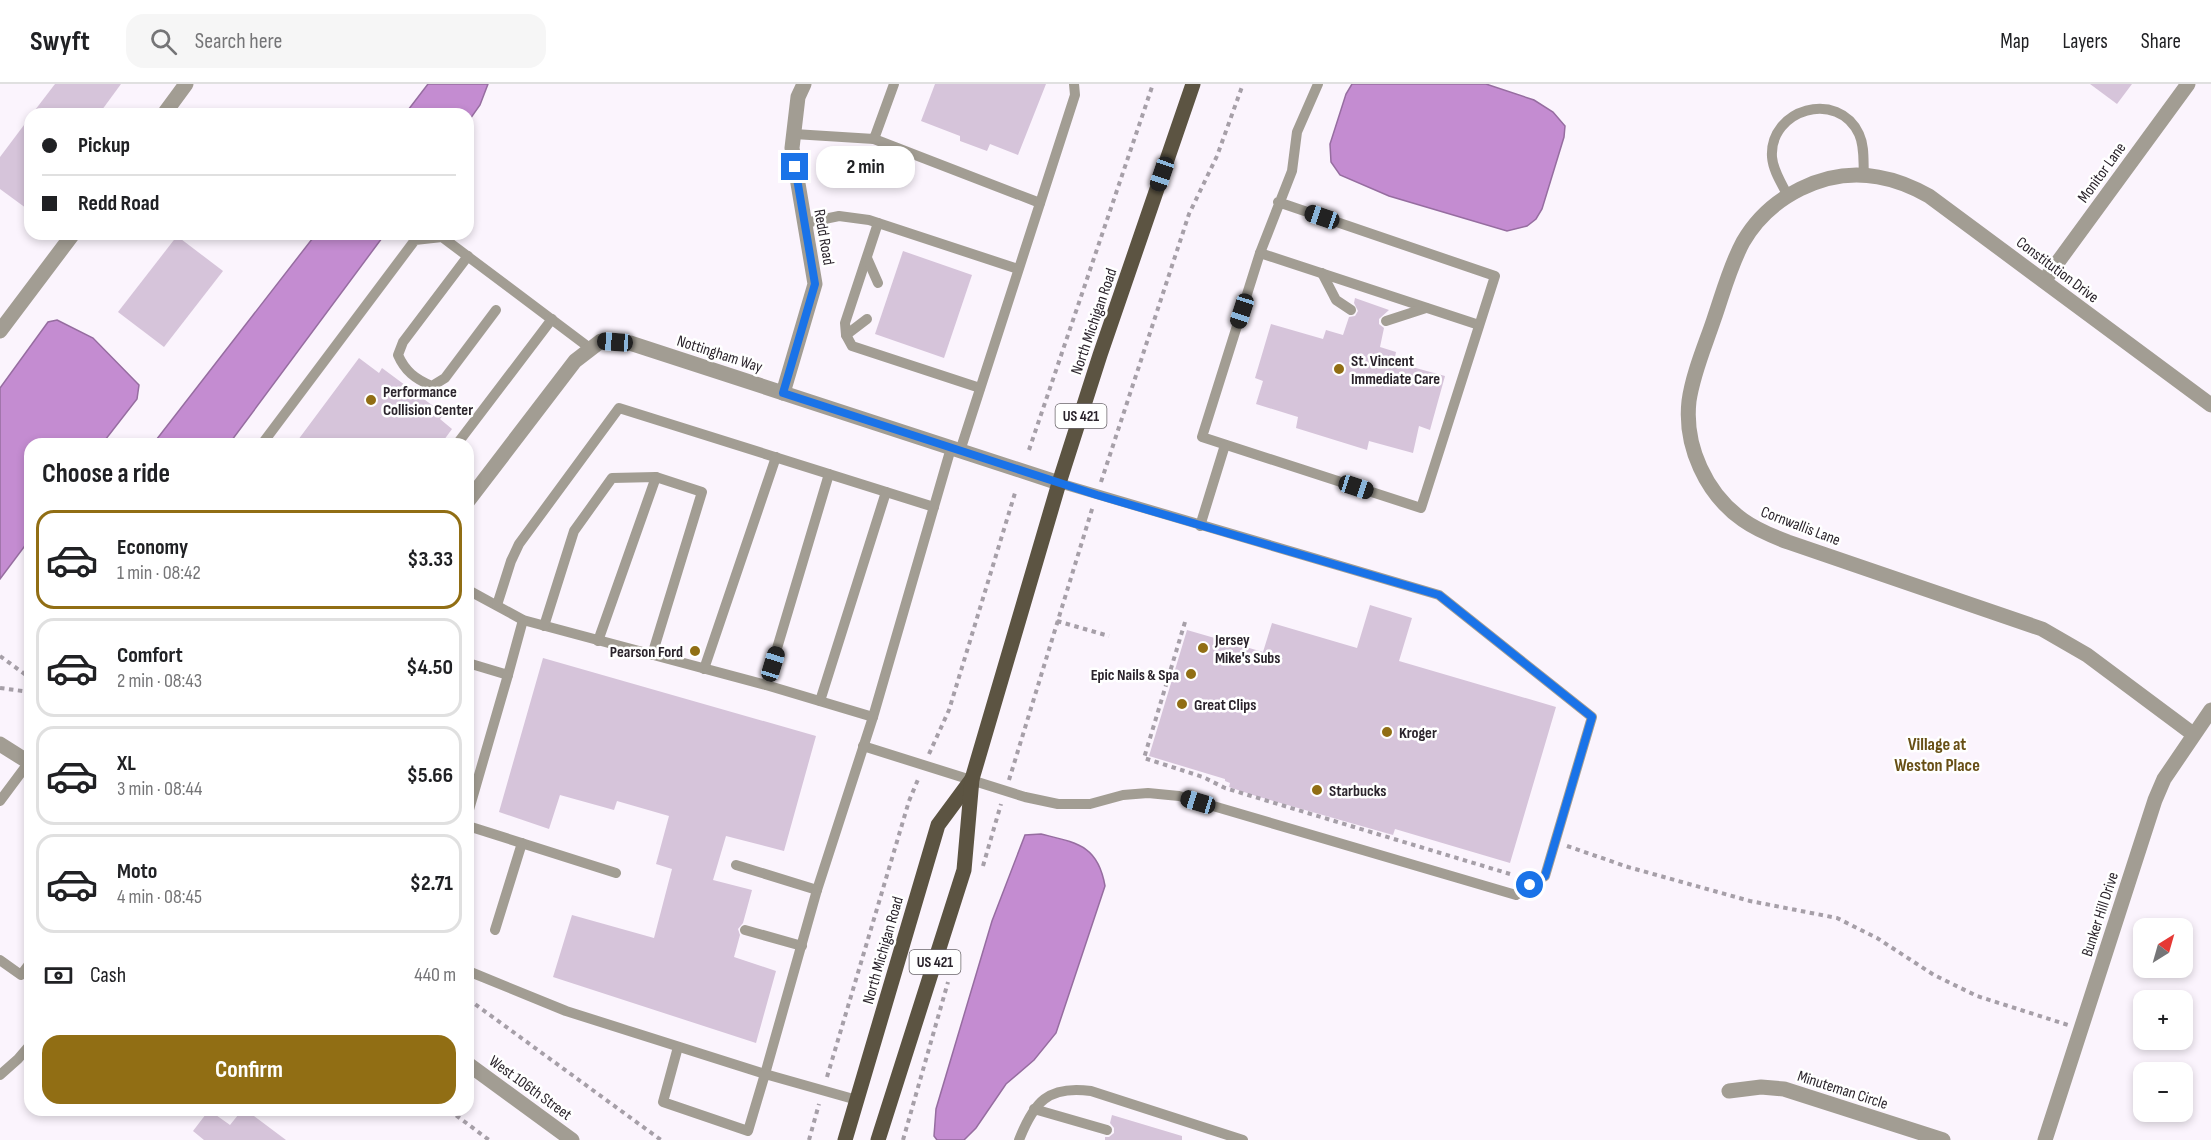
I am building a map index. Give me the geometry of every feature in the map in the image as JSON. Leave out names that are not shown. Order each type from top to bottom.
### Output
[{"type":"main road","name":"North Michigan Road","points":[[878,1140],[964,870],[972,779],[1059,483],[1100,355],[1193,84]]},
{"type":"main road","name":"North Michigan Road","points":[[845,1140],[938,825],[972,779]]},
{"type":"street","points":[[168,108],[186,84]]},
{"type":"street","name":"Redd Road","points":[[783,393],[815,284],[792,148],[798,97],[804,84]]},
{"type":"street","name":"Monitor Lane","points":[[2044,281],[2188,84]]},
{"type":"street","name":"Constitution Drive","points":[[1871,176],[1913,187],[1929,196],[2211,405]]},
{"type":"street","name":"Cornwallis Lane","points":[[1871,176],[1832,177],[1818,181],[1788,196],[1765,213],[1738,252],[1693,382],[1689,404],[1689,429],[1693,450],[1709,484],[1728,508],[1763,533],[2023,621],[2063,640],[2193,734]]},
{"type":"street","points":[[2,324],[68,240]]},
{"type":"street","name":"Nottingham Way","points":[[474,493],[575,362],[601,341],[630,343],[1059,483]]},
{"type":"street","name":"Bunker Hill Drive","points":[[2045,1140],[2155,800],[2164,779],[2211,710]]},
{"type":"street","points":[[0,744],[24,760]]},
{"type":"street","name":"West 106th Street","points":[[474,1068],[572,1140]]},
{"type":"street","name":"Minuteman Circle","points":[[1729,1090],[1761,1087],[1784,1089],[1943,1140]]},
{"type":"lane","points":[[874,139],[894,84]]},
{"type":"lane","points":[[678,1047],[663,1102],[748,1131],[817,890],[873,717],[934,507],[980,388],[1075,95],[1074,84]]},
{"type":"lane","points":[[1278,202],[1495,276],[1421,508],[1202,437],[1260,253],[1278,202],[1292,171],[1297,132],[1318,84]]},
{"type":"lane","points":[[1788,196],[1774,169],[1773,146],[1784,123],[1804,110],[1816,108],[1829,110],[1842,115],[1852,124],[1859,135],[1871,176]]},
{"type":"lane","points":[[794,134],[874,139],[1040,203]]},
{"type":"lane","points":[[805,223],[839,216],[878,223],[1018,269]]},
{"type":"lane","points":[[878,223],[845,323],[846,335],[852,346],[980,388]]},
{"type":"lane","points":[[266,438],[415,240]]},
{"type":"lane","points":[[446,240],[591,349]]},
{"type":"lane","points":[[1260,253],[1479,325]]},
{"type":"lane","points":[[468,256],[403,342],[398,355],[404,368],[420,381],[432,386],[445,378],[496,310]]},
{"type":"lane","points":[[867,258],[878,283]]},
{"type":"lane","points":[[1322,273],[1336,300],[1351,310]]},
{"type":"lane","points":[[1386,321],[1426,308]]},
{"type":"lane","points":[[462,438],[552,319]]},
{"type":"lane","points":[[846,335],[867,319]]},
{"type":"lane","points":[[497,605],[519,544],[619,408],[934,507]]},
{"type":"lane","points":[[1200,525],[1225,446]]},
{"type":"lane","points":[[704,669],[776,457]]},
{"type":"lane","points":[[766,685],[829,474]]},
{"type":"lane","points":[[544,626],[574,531],[612,478],[656,477],[702,492],[652,655]]},
{"type":"lane","points":[[598,641],[656,477]]},
{"type":"lane","points":[[863,746],[1058,804],[1090,804],[1123,795],[1148,793],[1179,796],[1516,895],[1545,876],[1592,717],[1439,595],[1059,483]]},
{"type":"lane","points":[[820,700],[886,492]]},
{"type":"lane","points":[[474,593],[523,620],[766,685],[873,717]]},
{"type":"lane","points":[[474,792],[523,620]]},
{"type":"lane","points":[[474,665],[508,675]]},
{"type":"lane","points":[[0,801],[24,770]]},
{"type":"lane","points":[[474,828],[616,873]]},
{"type":"lane","points":[[495,930],[522,843]]},
{"type":"lane","points":[[736,865],[817,890]]},
{"type":"lane","points":[[745,930],[802,946]]},
{"type":"lane","points":[[0,960],[24,977]]},
{"type":"lane","points":[[21,975],[24,971]]},
{"type":"lane","points":[[474,973],[566,1011],[765,1074],[857,1100]]},
{"type":"lane","points":[[0,1075],[24,1051]]},
{"type":"lane","points":[[1019,1140],[1034,1109],[1044,1098],[1060,1091],[1076,1089],[1091,1091],[1243,1140]]},
{"type":"lane","points":[[1034,1109],[1107,1130]]},
{"type":"path","points":[[1029,450],[1153,84]]},
{"type":"path","points":[[981,871],[1057,621],[1186,223],[1225,135],[1244,84]]},
{"type":"path","points":[[809,1140],[909,801],[949,710],[1015,493]]},
{"type":"path","points":[[1057,621],[1109,636]]},
{"type":"path","points":[[1185,622],[1144,758],[1203,777],[1225,788],[1510,873]]},
{"type":"path","points":[[0,656],[24,674]]},
{"type":"path","points":[[0,688],[24,691]]},
{"type":"path","points":[[1555,842],[1628,867],[1750,901],[1837,918],[1877,938],[1934,975],[1977,996],[2081,1029]]},
{"type":"path","points":[[903,1140],[950,975]]},
{"type":"path","points":[[474,1003],[661,1140]]},
{"type":"path","points":[[457,1116],[489,1140]]},
{"type":"shaded area","points":[[428,84],[488,84],[474,114],[474,108],[410,108]]},
{"type":"shaded area","points":[[1352,84],[1486,84],[1534,100],[1553,112],[1565,126],[1564,137],[1542,209],[1536,219],[1527,226],[1507,231],[1389,196],[1340,175],[1331,162],[1330,144],[1346,94]]},
{"type":"shaded area","points":[[311,240],[381,240],[233,438],[158,438]]},
{"type":"shaded area","points":[[57,320],[93,338],[139,385],[137,399],[107,438],[24,438],[24,547],[0,579],[0,388],[48,322]]},
{"type":"shaded area","points":[[1041,834],[1084,848],[1097,862],[1105,886],[1056,1033],[1034,1060],[1006,1084],[976,1128],[964,1140],[937,1140],[934,1136],[936,1109],[992,921],[1025,835]]},
{"type":"building","points":[[55,84],[121,84],[103,108],[37,108]]},
{"type":"building","points":[[935,84],[1046,84],[1018,155],[990,144],[987,151],[960,141],[960,136],[921,121]]},
{"type":"building","points":[[2090,84],[2132,84],[2117,104]]},
{"type":"building","points":[[24,125],[24,207],[0,189],[0,157]]},
{"type":"building","points":[[174,240],[182,240],[223,271],[164,347],[118,312]]},
{"type":"building","points":[[903,251],[972,275],[944,358],[875,334]]},
{"type":"building","name":"St. Vincent Immediate Care","points":[[1355,298],[1389,310],[1379,319],[1379,324],[1384,328],[1380,347],[1396,352],[1394,362],[1445,376],[1430,430],[1419,426],[1413,453],[1369,441],[1367,450],[1296,428],[1298,417],[1256,404],[1263,381],[1255,378],[1271,324],[1323,339],[1326,330],[1343,335],[1349,317],[1355,316],[1358,311],[1354,303]]},
{"type":"building","name":"Performance Collision Center","points":[[359,358],[379,373],[382,368],[444,414],[440,419],[452,429],[445,438],[299,438]]},
{"type":"building","points":[[1370,605],[1412,618],[1399,661],[1556,707],[1510,863],[1395,829],[1393,835],[1256,796],[1229,787],[1230,783],[1225,779],[1149,756],[1187,630],[1263,652],[1272,623],[1357,648]]},
{"type":"building","points":[[543,658],[816,736],[784,851],[726,836],[713,880],[752,890],[743,923],[738,929],[740,935],[734,957],[776,971],[756,1043],[553,977],[572,915],[654,938],[672,869],[656,864],[669,816],[617,801],[614,810],[560,795],[549,829],[499,812]]},
{"type":"building","points":[[1112,1115],[1182,1136],[1182,1140],[1105,1140],[1105,1137],[1114,1133],[1114,1128],[1110,1123]]},
{"type":"building","points":[[204,1116],[217,1116],[230,1125],[237,1116],[254,1116],[286,1140],[204,1140],[193,1131]]},
{"type":"place","name":"St. Vincent Immediate Care","points":[[1339,369]]},
{"type":"place","name":"Performance Collision Center","points":[[371,400]]},
{"type":"place","name":"Jersey Mike's Subs","points":[[1203,648]]},
{"type":"place","name":"Pearson Ford","points":[[695,651]]},
{"type":"place","name":"Epic Nails & Spa","points":[[1191,674]]},
{"type":"place","name":"Great Clips","points":[[1182,704]]},
{"type":"place","name":"Kroger","points":[[1387,732]]},
{"type":"place","name":"Starbucks","points":[[1317,790]]},
{"type":"district","name":"Village at Weston Place","points":[[1937,754]]},
{"type":"route","points":[[795,167],[815,284],[783,393],[1097,495],[1439,595],[1592,717],[1545,876],[1530,885]]}]
